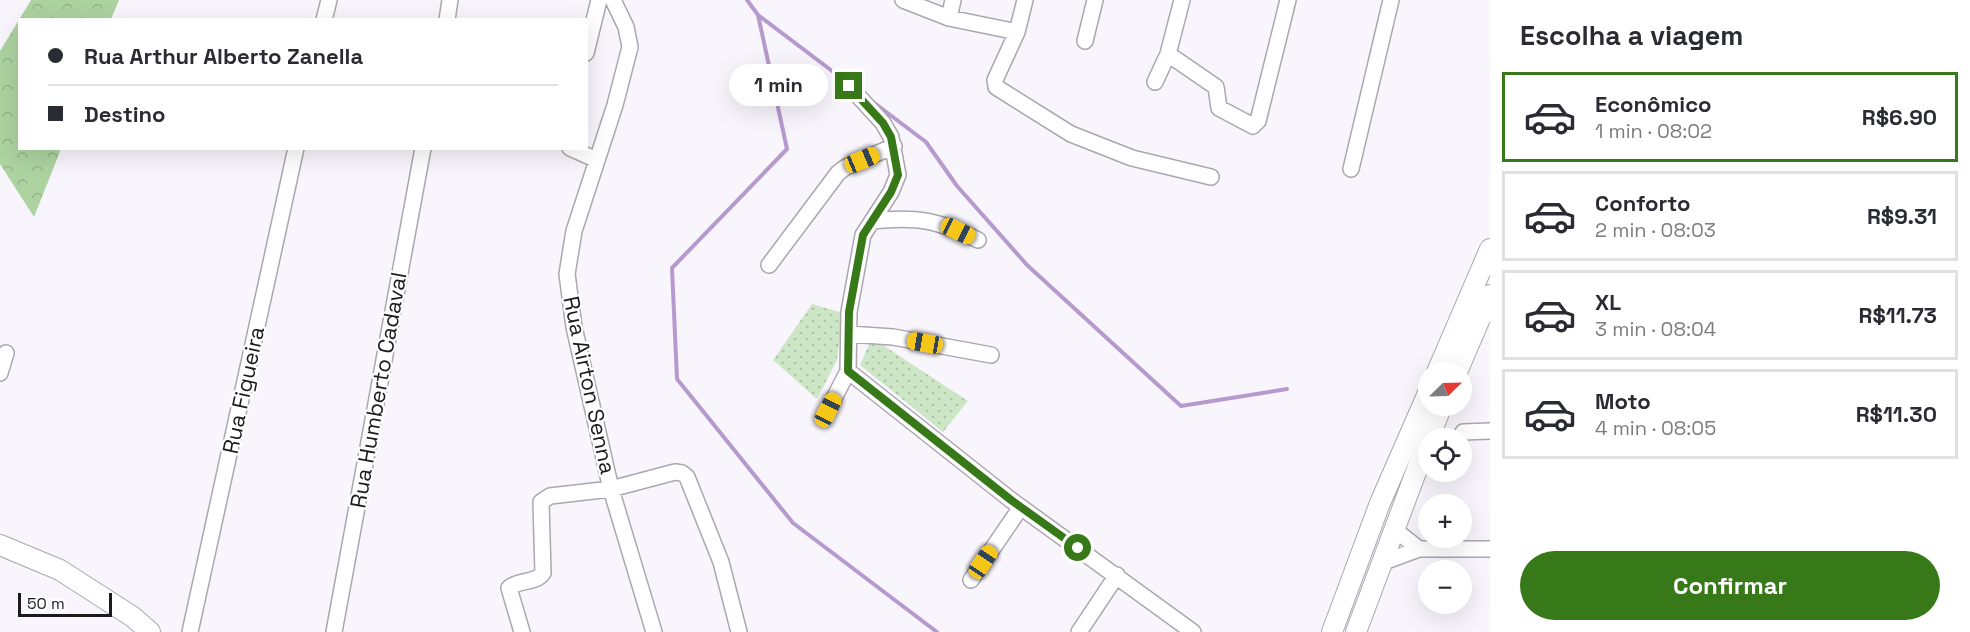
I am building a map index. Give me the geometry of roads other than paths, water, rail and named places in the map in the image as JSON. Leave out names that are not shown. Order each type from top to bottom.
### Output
[{"type":"main road","points":[[1441,362],[1490,249]]},
{"type":"main road","points":[[1461,362],[1490,295]]},
{"type":"main road","points":[[1332,632],[1358,556],[1418,416]]},
{"type":"main road","points":[[1356,632],[1418,467]]},
{"type":"main road","points":[[0,545],[60,570],[133,617],[150,632]]},
{"type":"main road","points":[[1358,556],[1365,564],[1382,563]]},
{"type":"street","points":[[324,18],[328,0]]},
{"type":"street","points":[[447,18],[450,0]]},
{"type":"street","points":[[588,45],[599,0]]},
{"type":"street","name":"Rua Airton Senna","points":[[613,0],[626,27],[630,47],[615,105],[574,231],[567,274],[574,327],[611,489],[654,632]]},
{"type":"street","points":[[903,0],[949,18],[1017,32]]},
{"type":"street","points":[[949,18],[953,0]]},
{"type":"street","points":[[1025,0],[1017,32],[995,80],[996,87],[1071,134],[1132,158],[1211,177]]},
{"type":"street","points":[[1084,40],[1095,0]]},
{"type":"street","points":[[1155,82],[1168,54],[1182,0]]},
{"type":"street","points":[[1168,54],[1216,87],[1219,108],[1253,126],[1258,121],[1288,0]]},
{"type":"street","points":[[1351,169],[1390,0]]},
{"type":"street","points":[[828,410],[848,371],[849,312],[863,235],[891,192],[898,175],[894,146],[883,123],[849,86]]},
{"type":"street","points":[[769,265],[838,173],[846,167],[894,146]]},
{"type":"street","name":"Rua Figueira","points":[[190,632],[296,150]]},
{"type":"street","name":"Rua Humberto Cadaval","points":[[334,632],[423,150]]},
{"type":"street","points":[[574,150],[597,160]]},
{"type":"street","points":[[872,221],[908,217],[925,220],[978,240]]},
{"type":"street","points":[[849,334],[893,337],[991,355]]},
{"type":"street","points":[[0,373],[6,353]]},
{"type":"street","points":[[848,371],[1021,507],[1194,632]]},
{"type":"street","points":[[1472,432],[1490,431]]},
{"type":"street","points":[[522,632],[509,588],[512,584],[538,579],[543,573],[541,502],[550,496],[611,489],[682,473],[687,477],[721,562],[739,632]]},
{"type":"street","points":[[971,580],[1021,507]]},
{"type":"street","points":[[1394,529],[1419,549]]},
{"type":"street","points":[[1382,563],[1419,549],[1490,549]]},
{"type":"street","points":[[1079,632],[1117,575]]},
{"type":"waterway","points":[[747,0],[758,15],[848,83]]},
{"type":"waterway","points":[[758,15],[787,149],[672,268],[677,379],[793,523],[937,632]]},
{"type":"waterway","points":[[873,102],[926,142],[957,186],[1027,265],[1181,406],[1287,389]]}]
